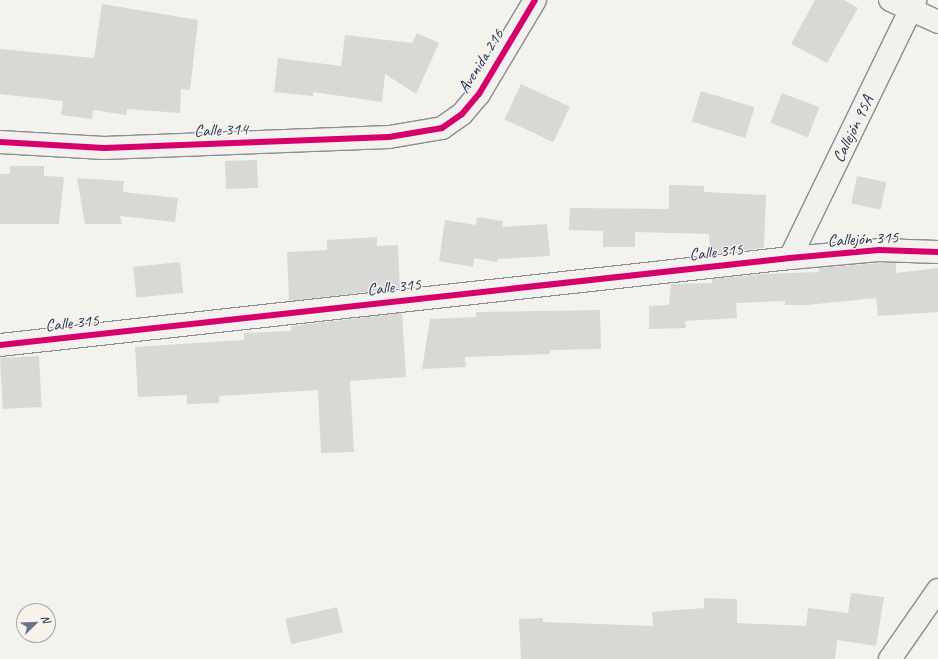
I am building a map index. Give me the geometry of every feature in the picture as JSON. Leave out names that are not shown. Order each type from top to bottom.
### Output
[{"type":"street","name":"Avenida 216","points":[[442,128],[462,114],[479,94],[535,0]]},
{"type":"street","points":[[890,0],[913,4],[938,22]]},
{"type":"street","name":"Callejón 95A","points":[[790,258],[913,4]]},
{"type":"street","name":"Calle 314","points":[[0,142],[104,148],[389,137],[442,128]]},
{"type":"street","name":"Callejón 315","points":[[790,258],[879,250],[938,252]]},
{"type":"street","name":"Calle 315","points":[[0,346],[790,258]]},
{"type":"street","points":[[891,658],[938,590]]},
{"type":"building","points":[[815,0],[844,0],[858,8],[827,63],[791,44]]},
{"type":"building","points":[[102,4],[198,20],[190,90],[181,89],[180,113],[127,109],[126,115],[93,110],[92,119],[61,115],[63,101],[0,94],[0,49],[94,58]]},
{"type":"building","points":[[417,33],[439,43],[416,94],[385,74],[382,102],[313,92],[313,96],[274,92],[278,58],[341,66],[345,35],[412,43]]},
{"type":"building","points":[[521,84],[570,107],[553,142],[505,119]]},
{"type":"building","points":[[701,91],[755,107],[745,138],[692,122]]},
{"type":"building","points":[[782,93],[819,107],[808,137],[771,123]]},
{"type":"building","points":[[257,160],[258,188],[226,189],[225,161]]},
{"type":"building","points":[[10,166],[44,166],[44,176],[64,177],[59,224],[0,224],[0,174],[10,174]]},
{"type":"building","points":[[857,176],[886,182],[881,210],[851,203]]},
{"type":"building","points":[[77,178],[124,181],[123,192],[178,198],[175,222],[120,216],[122,224],[85,224]]},
{"type":"building","points":[[669,185],[704,186],[704,192],[766,195],[764,248],[710,254],[709,234],[635,232],[635,247],[603,247],[603,231],[569,230],[570,208],[669,209]]},
{"type":"building","points":[[477,217],[503,221],[502,227],[547,224],[550,256],[498,259],[497,262],[474,258],[473,267],[439,261],[445,220],[476,225]]},
{"type":"building","points":[[377,237],[377,246],[398,245],[400,288],[289,301],[287,252],[327,250],[327,240]]},
{"type":"building","points":[[180,262],[183,293],[136,298],[133,267]]},
{"type":"building","points":[[896,263],[896,273],[938,268],[938,312],[878,316],[876,298],[807,305],[785,305],[785,301],[736,303],[737,318],[685,321],[686,328],[649,329],[649,306],[669,305],[671,284],[712,283],[712,279],[763,274],[819,272],[819,268]]},
{"type":"building","points":[[600,310],[601,349],[550,350],[550,354],[465,357],[466,367],[422,369],[430,319],[476,317],[476,312]]},
{"type":"building","points":[[402,313],[406,377],[350,381],[354,452],[321,453],[318,390],[219,396],[219,403],[187,404],[187,395],[138,397],[135,347],[244,340],[244,333],[291,331],[291,326]]},
{"type":"building","points":[[39,356],[42,407],[3,409],[0,358]]},
{"type":"building","points":[[851,593],[884,597],[876,646],[837,640],[835,659],[521,659],[519,619],[543,618],[543,622],[653,626],[652,612],[704,608],[704,598],[737,599],[737,623],[806,626],[808,608],[848,613]]},
{"type":"building","points":[[337,607],[343,632],[291,644],[285,619]]},
{"type":"cycle path","points":[[0,142],[104,148],[389,137],[442,128],[462,114],[479,94],[535,0]]},
{"type":"cycle path","points":[[0,345],[790,258],[879,250],[938,252]]}]
